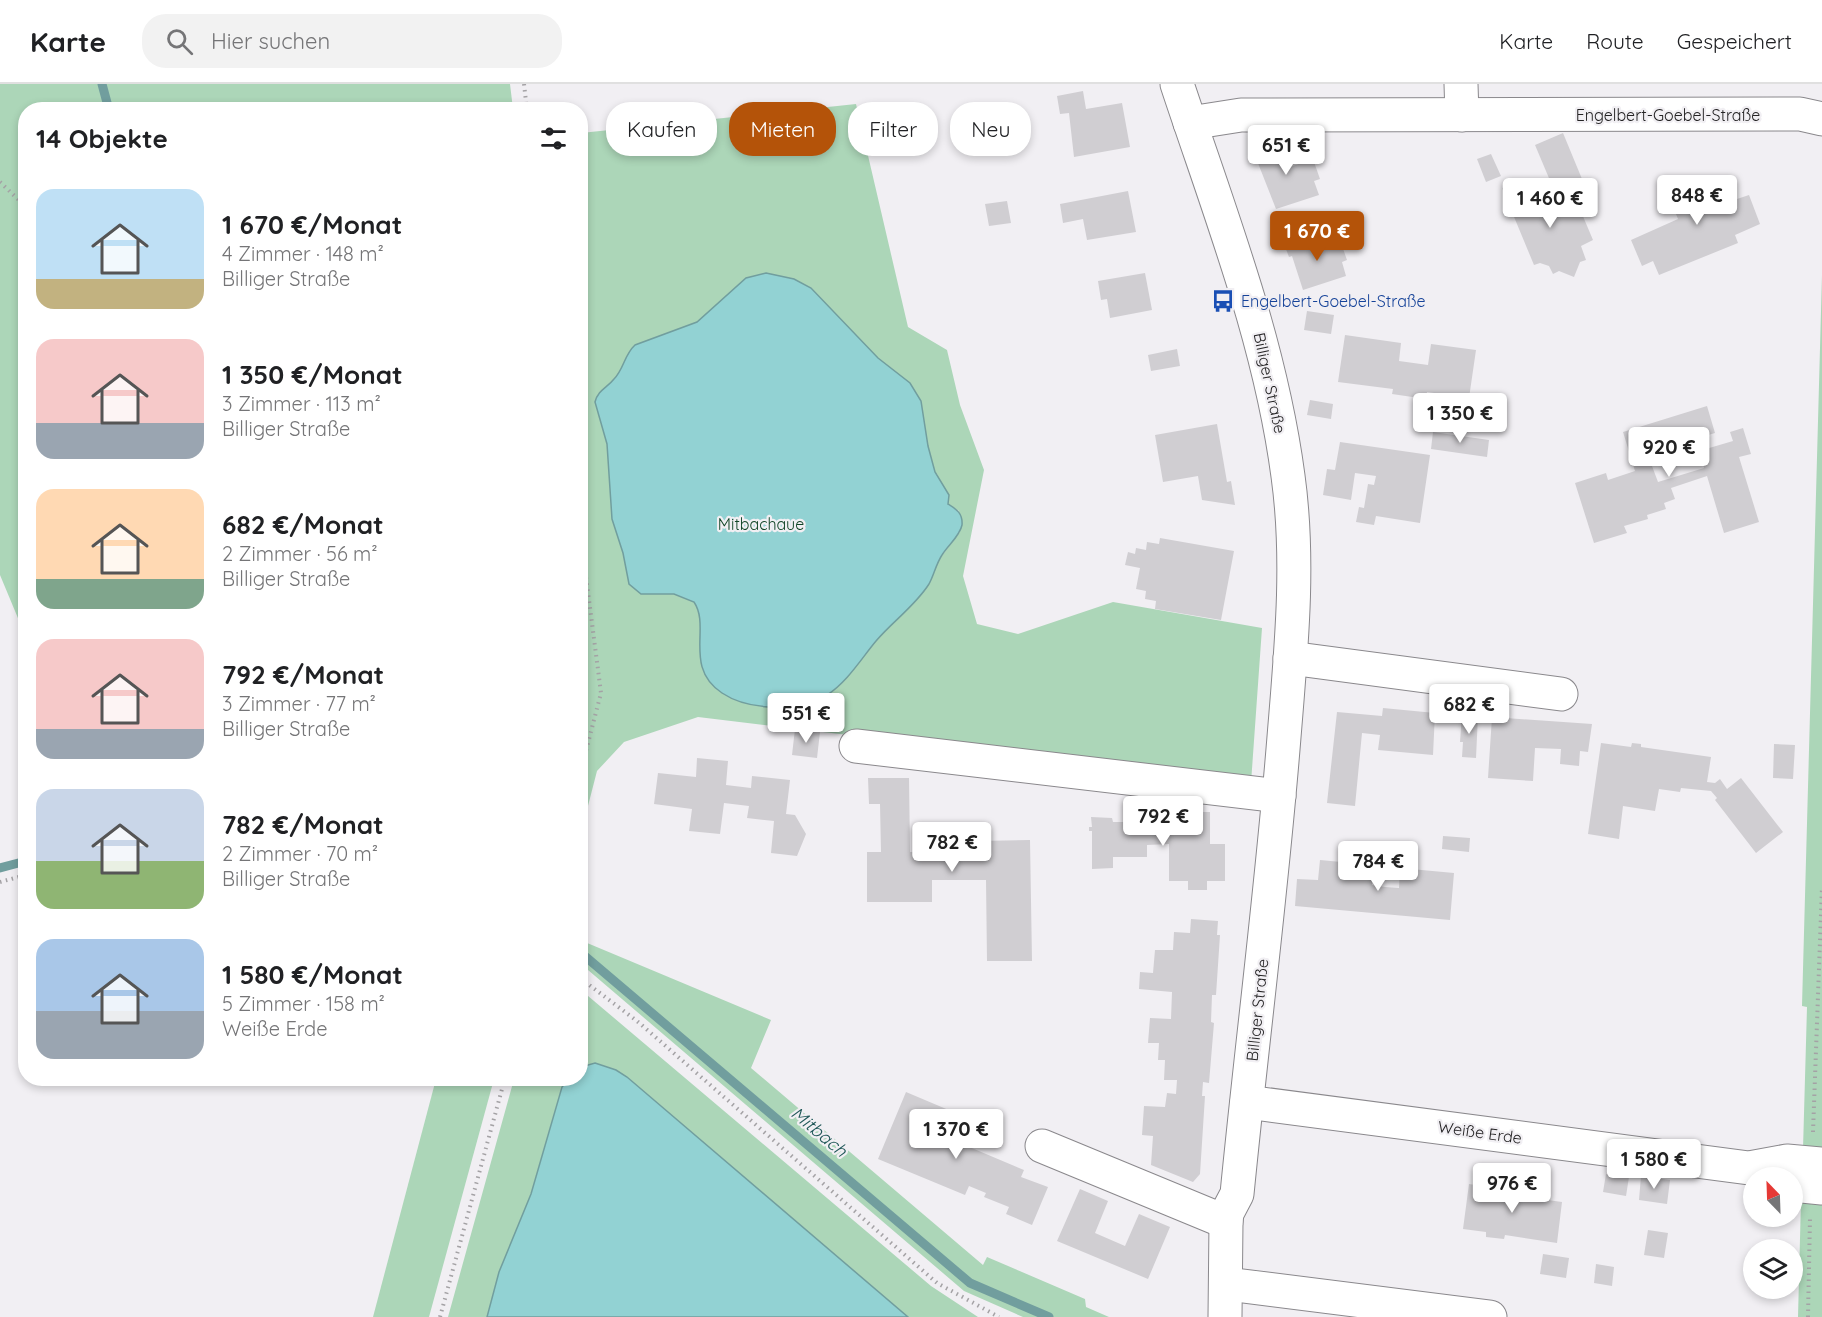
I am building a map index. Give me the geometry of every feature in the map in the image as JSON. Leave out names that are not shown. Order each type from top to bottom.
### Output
[{"type":"street","name":"Billiger Straße","points":[[1177,84],[1251,302],[1280,424],[1292,513],[1290,658],[1279,796],[1237,1194],[1227,1213],[1226,1222],[1225,1317]]},
{"type":"street","name":"Engelbert-Goebel-Straße","points":[[1190,123],[1240,115],[1461,100],[1800,114],[1822,119]]},
{"type":"street","points":[[1290,658],[1561,694]]},
{"type":"street","points":[[856,746],[1279,796]]},
{"type":"street","name":"Weiße Erde","points":[[1247,1102],[1743,1171]]},
{"type":"street","points":[[1042,1146],[1226,1222]]},
{"type":"street","name":"Weiße Erde","points":[[1772,1167],[1787,1161],[1796,1167]]},
{"type":"street","points":[[1227,1284],[1490,1317]]},
{"type":"path","points":[[524,84],[526,102]]},
{"type":"path","points":[[0,182],[18,199]]},
{"type":"path","points":[[588,592],[601,693],[588,743]]},
{"type":"path","points":[[0,882],[18,877]]},
{"type":"path","points":[[1808,1317],[1822,887]]},
{"type":"path","points":[[588,984],[637,1021],[937,1283],[999,1317]]},
{"type":"path","points":[[440,1317],[503,1086]]},
{"type":"green space","points":[[0,84],[510,84],[512,102],[18,102],[18,618],[0,575]]},
{"type":"green space","name":"Mitbachaue","points":[[848,105],[848,156],[868,156],[908,327],[947,350],[960,405],[984,470],[963,576],[977,624],[1018,634],[1113,602],[1262,628],[1251,783],[698,717],[624,742],[597,771],[588,806],[588,132],[606,130],[606,156],[717,156],[717,119],[729,117],[729,156],[836,156],[836,106]],"holes":[[[937,474],[948,504],[959,511],[960,532],[941,557]]]},
{"type":"green space","points":[[1822,275],[1822,1150],[1803,1149],[1807,1007],[1802,1006]]},
{"type":"green space","points":[[588,943],[771,1020],[751,1068],[983,1265],[987,1257],[1085,1299],[1086,1307],[1109,1317],[1023,1317],[964,1291],[588,970]]},
{"type":"green space","points":[[588,996],[931,1286],[978,1317],[908,1317],[627,1077],[617,1071],[588,1065]]},
{"type":"green space","points":[[434,1086],[492,1086],[429,1317],[373,1317]]},
{"type":"green space","points":[[512,1086],[563,1086],[531,1194],[499,1272],[487,1317],[448,1317]]},
{"type":"green space","points":[[1803,1200],[1822,1201],[1822,1317],[1798,1317],[1798,1299],[1803,1299],[1803,1239],[1800,1239],[1800,1227],[1803,1227]]},
{"type":"water","points":[[766,273],[794,279],[811,288],[878,358],[910,383],[921,401],[928,446],[935,472],[949,495],[948,504],[958,512],[962,521],[959,533],[942,555],[931,581],[911,606],[876,641],[854,670],[827,695],[816,701],[789,707],[760,706],[733,699],[722,693],[710,683],[700,659],[700,623],[694,602],[674,594],[641,594],[629,584],[623,553],[612,519],[607,444],[595,402],[600,392],[617,375],[628,353],[635,345],[697,322],[746,278]]},
{"type":"water","points":[[595,1063],[616,1070],[627,1077],[908,1317],[487,1317],[499,1272],[531,1194],[562,1087],[588,1086],[588,1065]]},
{"type":"building","points":[[1083,91],[1086,109],[1122,103],[1130,147],[1074,157],[1069,113],[1060,114],[1057,96]]},
{"type":"building","points":[[1563,133],[1582,179],[1554,190],[1535,145]]},
{"type":"building","points":[[1278,140],[1287,168],[1313,159],[1320,179],[1314,181],[1319,195],[1276,209],[1252,148]]},
{"type":"building","points":[[1491,154],[1501,176],[1486,182],[1477,159]]},
{"type":"building","points":[[1527,178],[1540,208],[1574,195],[1593,240],[1581,246],[1586,260],[1580,262],[1574,277],[1559,271],[1553,274],[1549,266],[1540,263],[1534,265],[1502,188]]},
{"type":"building","points":[[1707,178],[1711,189],[1730,181],[1737,199],[1749,195],[1760,224],[1735,235],[1738,243],[1659,275],[1653,261],[1642,266],[1631,240],[1678,219],[1668,194]]},
{"type":"building","points":[[1128,191],[1136,232],[1087,240],[1083,219],[1063,223],[1060,204]]},
{"type":"building","points":[[1007,201],[1011,223],[989,226],[985,204]]},
{"type":"building","points":[[1310,236],[1314,248],[1340,240],[1347,260],[1342,262],[1346,276],[1303,290],[1292,256],[1289,257],[1284,244]]},
{"type":"building","points":[[1145,273],[1152,310],[1110,318],[1107,299],[1101,300],[1098,281]]},
{"type":"building","points":[[1307,311],[1334,315],[1331,334],[1304,330]]},
{"type":"building","points":[[1345,335],[1401,343],[1399,361],[1428,365],[1431,344],[1476,350],[1469,398],[1427,392],[1426,399],[1392,394],[1393,389],[1338,382]]},
{"type":"building","points":[[1177,349],[1180,366],[1151,371],[1148,355]]},
{"type":"building","points":[[1310,400],[1333,404],[1331,419],[1307,415]]},
{"type":"building","points":[[1707,406],[1715,433],[1657,450],[1661,463],[1652,466],[1658,482],[1704,468],[1699,451],[1733,441],[1730,432],[1743,428],[1751,454],[1739,457],[1759,522],[1724,533],[1707,476],[1671,488],[1675,499],[1664,503],[1666,509],[1647,515],[1648,519],[1624,526],[1627,533],[1594,543],[1575,483],[1606,473],[1608,480],[1635,471],[1623,432]]},
{"type":"building","points":[[1217,424],[1227,482],[1231,481],[1235,505],[1202,500],[1198,476],[1163,482],[1155,435]]},
{"type":"building","points":[[1433,432],[1489,440],[1487,457],[1431,449]]},
{"type":"building","points":[[1340,442],[1430,455],[1420,523],[1376,516],[1374,525],[1356,522],[1359,507],[1364,508],[1368,484],[1374,485],[1376,476],[1355,473],[1351,500],[1323,495],[1327,469],[1335,470]]},
{"type":"building","points":[[1160,538],[1234,551],[1221,620],[1155,609],[1156,601],[1145,599],[1146,591],[1136,589],[1140,568],[1125,565],[1128,552],[1135,554],[1136,548],[1146,550],[1147,542],[1159,544]]},
{"type":"building","points":[[1383,708],[1435,713],[1433,755],[1378,750],[1380,735],[1362,733],[1355,806],[1327,803],[1337,712],[1382,716]]},
{"type":"building","points":[[1462,714],[1478,715],[1476,758],[1462,757],[1463,742],[1460,742]]},
{"type":"building","points":[[1492,717],[1592,724],[1588,752],[1580,751],[1579,766],[1560,764],[1561,749],[1535,748],[1533,781],[1488,778]]},
{"type":"building","points":[[795,729],[820,732],[817,758],[792,755]]},
{"type":"building","points":[[1601,743],[1631,747],[1632,743],[1641,744],[1641,747],[1711,757],[1707,782],[1715,783],[1720,779],[1727,789],[1741,778],[1783,832],[1756,853],[1715,800],[1717,798],[1711,791],[1681,788],[1680,792],[1659,789],[1655,811],[1623,806],[1619,839],[1588,834]]},
{"type":"building","points":[[1774,744],[1795,745],[1793,779],[1773,778]]},
{"type":"building","points":[[697,758],[728,761],[726,785],[751,788],[752,776],[790,780],[786,814],[795,815],[806,834],[797,856],[771,853],[774,821],[747,818],[749,806],[724,803],[720,834],[689,831],[692,809],[654,804],[658,773],[696,777]]},
{"type":"building","points":[[868,778],[909,778],[910,852],[978,851],[978,841],[1030,840],[1032,961],[987,961],[986,880],[932,880],[932,902],[867,902],[867,852],[881,852],[880,804],[869,804]]},
{"type":"building","points":[[1183,812],[1210,812],[1210,844],[1225,844],[1225,881],[1207,881],[1207,890],[1188,890],[1188,881],[1169,881],[1169,844],[1147,845],[1147,857],[1113,857],[1113,868],[1092,869],[1092,831],[1089,831],[1089,827],[1092,827],[1091,817],[1112,818],[1113,822],[1183,822]]},
{"type":"building","points":[[1443,836],[1470,838],[1469,852],[1442,849]]},
{"type":"building","points":[[1320,860],[1373,865],[1372,885],[1385,887],[1399,888],[1400,868],[1454,873],[1450,920],[1295,906],[1297,879],[1318,880]]},
{"type":"building","points":[[1191,919],[1218,921],[1217,935],[1220,935],[1216,995],[1212,995],[1211,1022],[1214,1023],[1209,1083],[1203,1082],[1202,1096],[1205,1096],[1200,1174],[1193,1182],[1151,1165],[1153,1136],[1142,1135],[1144,1106],[1165,1107],[1167,1093],[1176,1094],[1177,1080],[1164,1080],[1165,1060],[1158,1060],[1159,1043],[1148,1043],[1150,1018],[1171,1019],[1172,992],[1139,989],[1140,972],[1153,973],[1155,950],[1173,950],[1174,932],[1190,933]]},
{"type":"building","points":[[906,1092],[951,1111],[941,1135],[1024,1170],[1021,1177],[1048,1187],[1032,1225],[1006,1214],[1009,1207],[984,1197],[986,1193],[969,1186],[965,1195],[878,1159]]},
{"type":"building","points":[[1606,1174],[1629,1177],[1626,1196],[1603,1192]]},
{"type":"building","points":[[1641,1176],[1670,1180],[1667,1204],[1639,1200]]},
{"type":"building","points":[[1469,1184],[1534,1194],[1533,1198],[1562,1202],[1557,1243],[1505,1235],[1504,1239],[1486,1237],[1486,1232],[1463,1229]]},
{"type":"building","points":[[1080,1189],[1108,1201],[1095,1233],[1125,1246],[1139,1214],[1170,1227],[1148,1279],[1057,1241]]},
{"type":"building","points":[[1648,1230],[1668,1233],[1664,1258],[1644,1255]]},
{"type":"building","points":[[1543,1254],[1569,1258],[1566,1278],[1540,1274]]},
{"type":"building","points":[[1596,1264],[1614,1267],[1612,1286],[1594,1283]]},
{"type":"waterway","name":"Mitbach","points":[[102,84],[107,102]]},
{"type":"waterway","points":[[0,868],[18,863]]},
{"type":"waterway","name":"Mitbach","points":[[588,959],[970,1283],[1049,1317]]},
{"type":"place","name":"Engelbert-Goebel-Straße","points":[[1223,301]]}]
